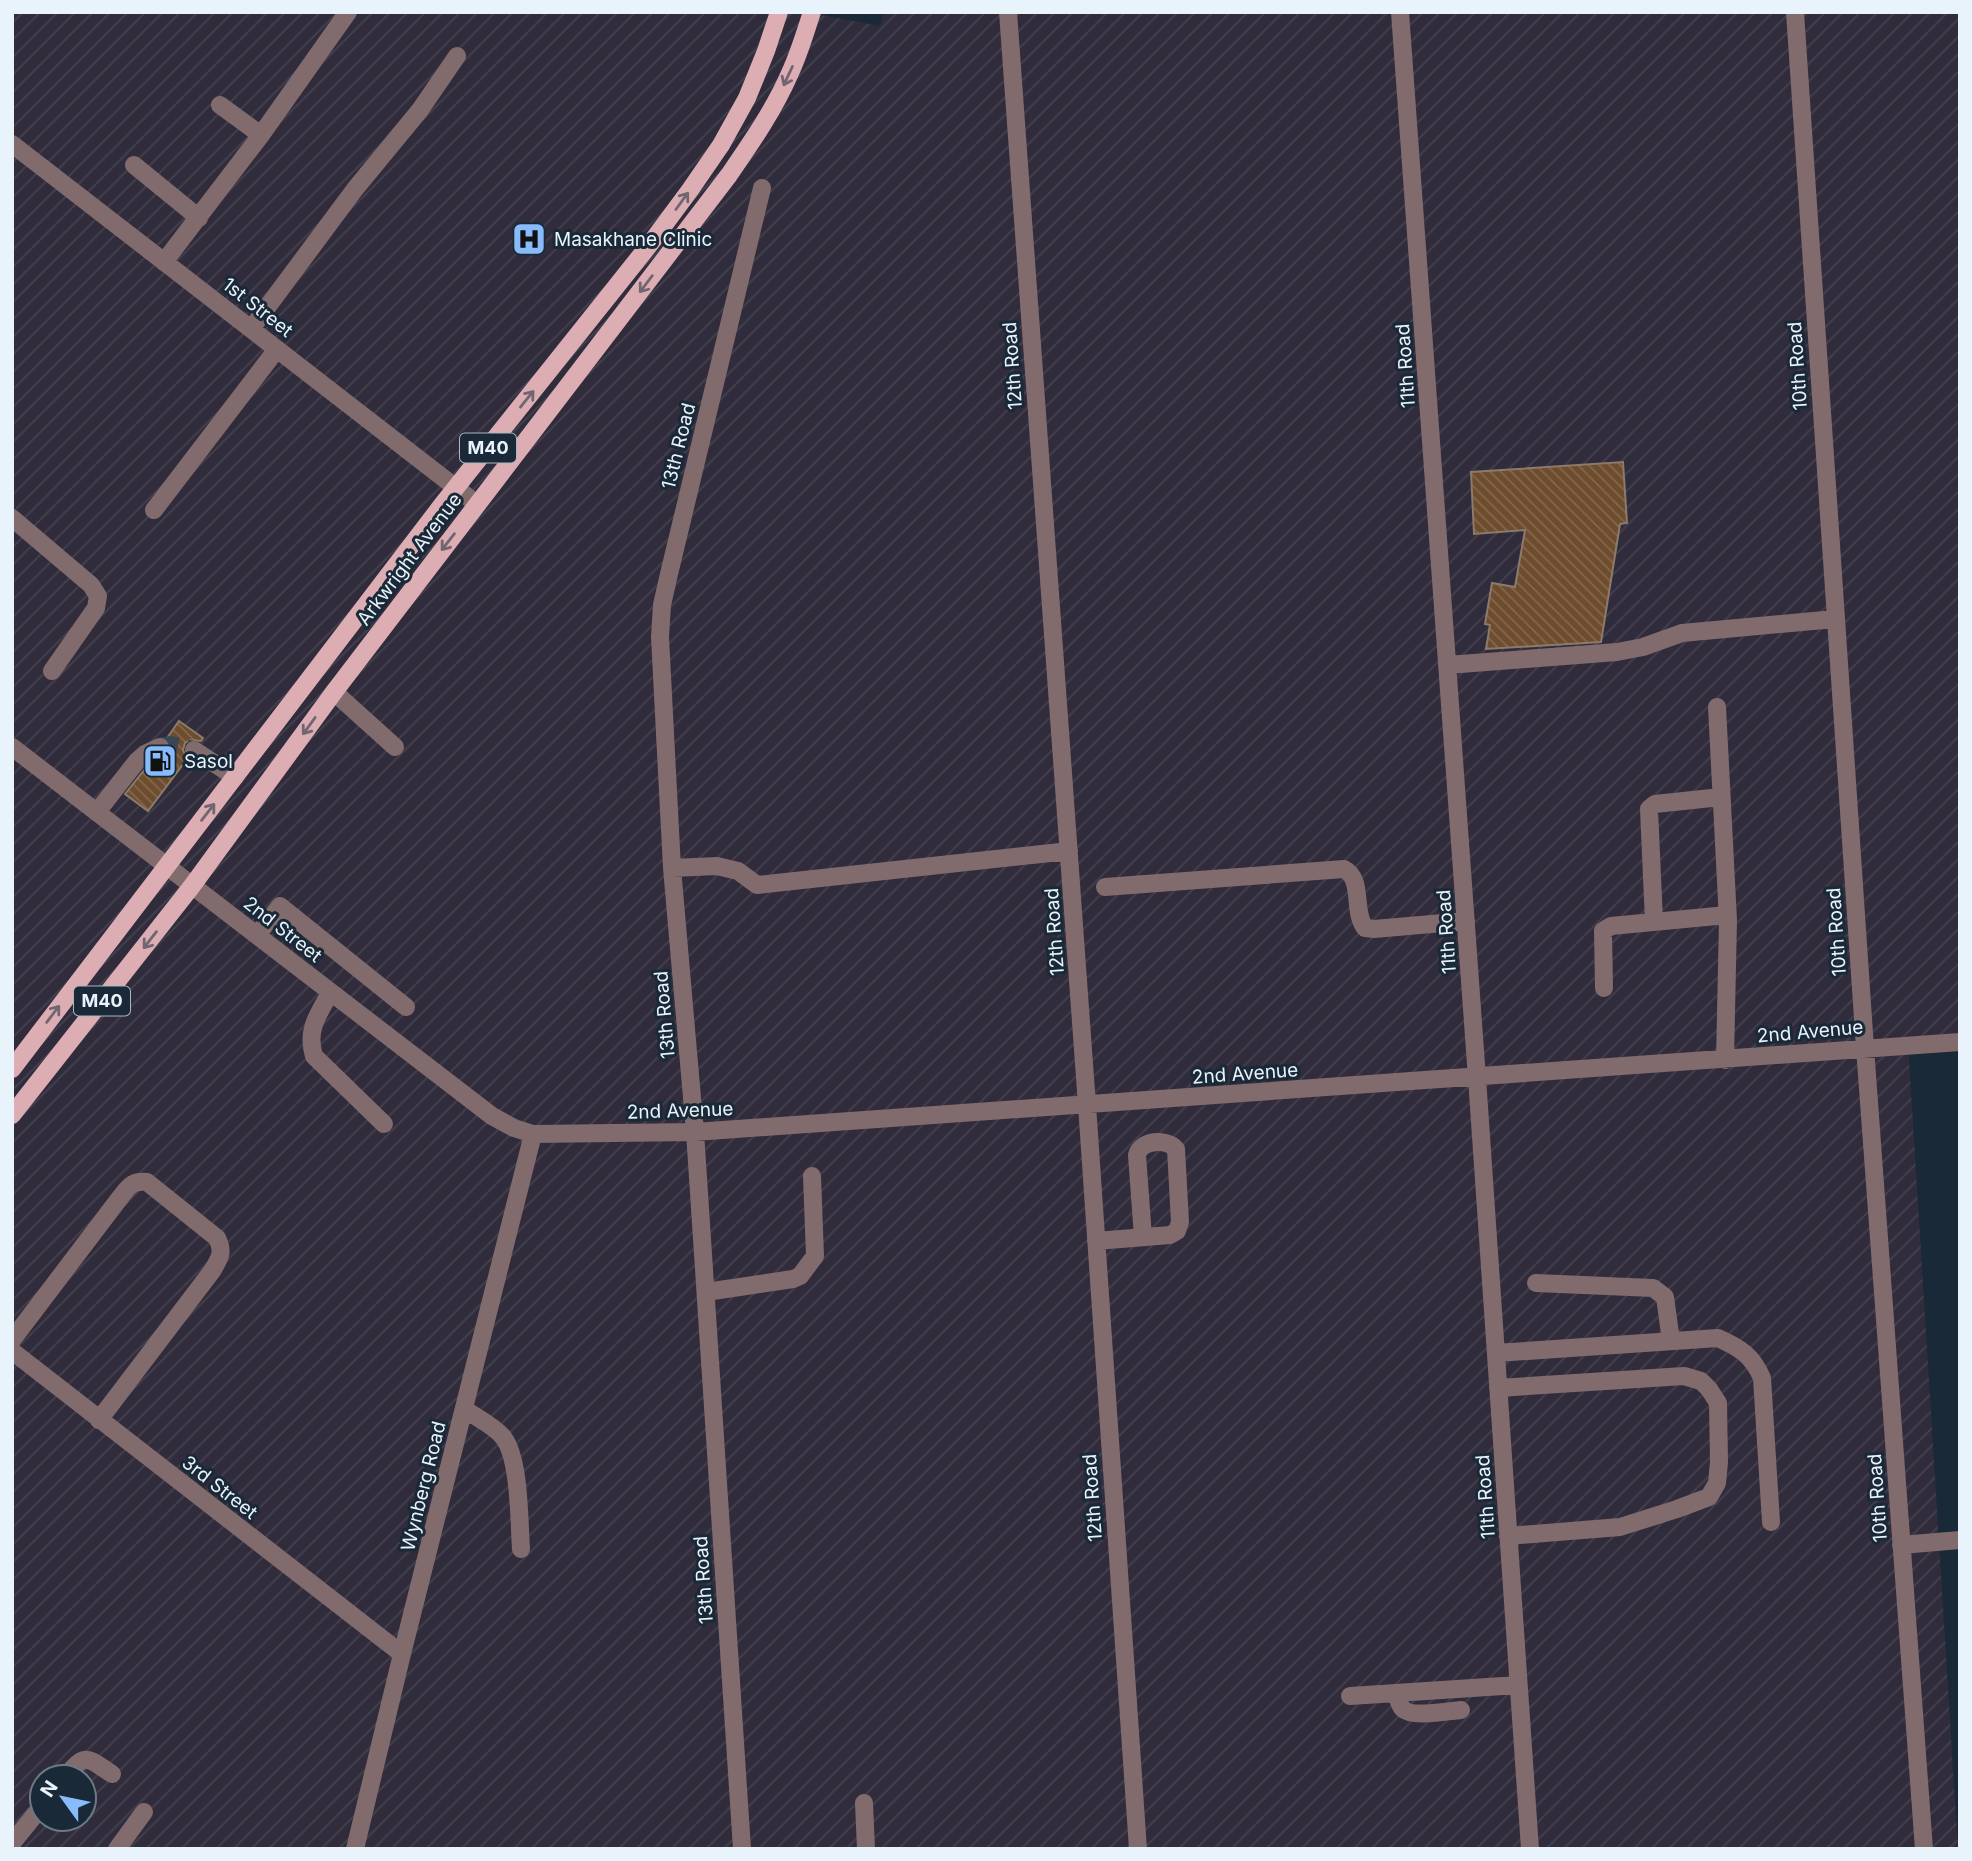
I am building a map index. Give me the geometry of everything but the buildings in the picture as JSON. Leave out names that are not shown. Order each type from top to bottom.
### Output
[{"type":"main road","name":"Arkwright Avenue","points":[[12,1069],[456,488],[642,255],[721,145],[747,98],[779,12]]},
{"type":"main road","name":"Arkwright Avenue","points":[[12,1115],[192,886],[334,692],[749,147],[790,74],[812,12]]},
{"type":"street","points":[[164,262],[261,135],[348,12]]},
{"type":"street","name":"12th Road","points":[[1008,12],[1138,1849]]},
{"type":"street","name":"11th Road","points":[[1400,12],[1530,1849]]},
{"type":"street","name":"10th Road","points":[[1795,12],[1864,1048],[1924,1849]]},
{"type":"street","points":[[251,329],[355,189],[420,110],[457,56]]},
{"type":"street","points":[[220,105],[261,135]]},
{"type":"street","name":"1st Street","points":[[12,144],[477,504]]},
{"type":"street","points":[[134,165],[198,218]]},
{"type":"street","name":"13th Road","points":[[742,1849],[695,1132],[672,868],[660,637],[662,605],[762,188]]},
{"type":"street","points":[[154,510],[278,349]]},
{"type":"street","points":[[12,518],[91,584],[98,596],[96,608],[52,671]]},
{"type":"street","points":[[1447,665],[1617,652],[1643,647],[1682,634],[1835,619]]},
{"type":"street","points":[[334,692],[395,747]]},
{"type":"street","points":[[1717,707],[1727,915],[1725,1060]]},
{"type":"street","points":[[97,812],[137,761],[160,747]]},
{"type":"street","name":"2nd Street","points":[[13,750],[492,1116],[514,1128],[533,1134]]},
{"type":"street","points":[[194,750],[235,777]]},
{"type":"street","points":[[1654,922],[1649,809],[1655,804],[1721,797]]},
{"type":"street","points":[[672,868],[717,866],[738,871],[757,885],[1069,850]]},
{"type":"street","points":[[1105,887],[1344,869],[1351,872],[1354,879],[1360,922],[1365,928],[1466,922]]},
{"type":"street","points":[[257,936],[280,906],[405,1007]]},
{"type":"street","points":[[1604,988],[1603,931],[1611,926],[1727,915]]},
{"type":"street","points":[[330,993],[311,1031],[310,1043],[314,1056],[384,1124]]},
{"type":"street","name":"2nd Avenue","points":[[533,1134],[695,1132],[1960,1042]]},
{"type":"street","name":"Wynberg Road","points":[[355,1849],[533,1134]]},
{"type":"street","points":[[1096,1241],[1170,1235],[1177,1231],[1180,1222],[1177,1149],[1166,1142],[1144,1144],[1139,1148],[1137,1156],[1143,1237]]},
{"type":"street","points":[[706,1292],[800,1276],[815,1256],[812,1176]]},
{"type":"street","points":[[12,1340],[119,1199],[138,1181],[147,1182],[217,1238],[221,1247],[219,1259],[212,1271],[99,1420]]},
{"type":"street","points":[[1536,1283],[1653,1289],[1665,1297],[1671,1341]]},
{"type":"street","points":[[1496,1353],[1718,1338],[1735,1345],[1749,1356],[1762,1378],[1771,1522]]},
{"type":"street","name":"3rd Street","points":[[12,1352],[402,1654]]},
{"type":"street","points":[[1498,1388],[1684,1376],[1701,1381],[1718,1403],[1717,1483],[1709,1497],[1620,1527],[1508,1536]]},
{"type":"street","points":[[464,1409],[501,1435],[510,1448],[514,1464],[521,1549]]},
{"type":"street","points":[[1901,1545],[1960,1541]]},
{"type":"street","points":[[1350,1696],[1518,1685]]},
{"type":"street","points":[[1396,1693],[1404,1711],[1413,1714],[1461,1710]]},
{"type":"street","points":[[77,1763],[84,1759],[96,1763]]},
{"type":"street","points":[[98,1765],[112,1774]]},
{"type":"street","points":[[864,1803],[866,1849]]},
{"type":"street","points":[[117,1849],[144,1812]]},
{"type":"street","points":[[12,1843],[28,1823]]},
{"type":"shaded area","points":[[12,12],[806,12],[880,26],[884,12],[1960,12],[1960,1040],[1908,1043],[1958,1849],[12,1849]]},
{"type":"tunnel","points":[[160,747],[170,745],[194,750]]},
{"type":"place","name":"Masakhane Clinic","points":[[529,239]]},
{"type":"place","name":"Sasol","points":[[160,761]]}]
